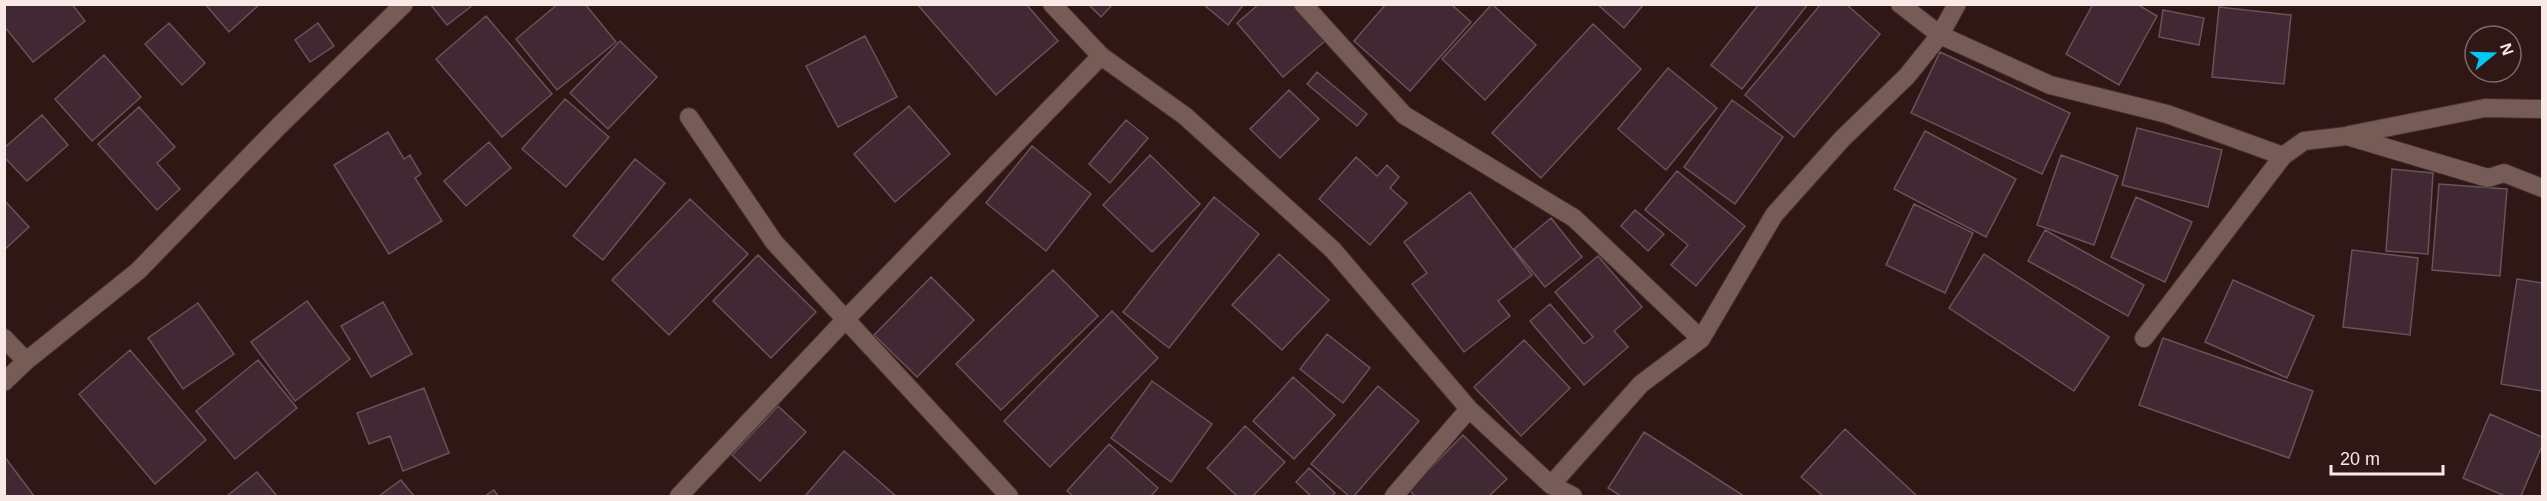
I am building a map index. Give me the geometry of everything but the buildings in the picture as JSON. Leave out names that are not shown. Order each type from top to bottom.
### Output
[{"type":"street","points":[[4,382],[26,361],[138,271],[280,125],[404,4]]},
{"type":"street","points":[[1052,4],[1101,56],[1185,116],[1333,250],[1469,409],[1551,485],[1574,496]]},
{"type":"street","points":[[1303,4],[1404,115],[1574,218],[1701,339]]},
{"type":"street","points":[[1900,4],[1940,35],[2050,85],[2167,114],[2283,156]]},
{"type":"street","points":[[1551,485],[1641,384],[1701,339],[1774,215],[1842,139],[1907,76],[1940,35],[1958,4]]},
{"type":"street","points":[[679,496],[845,320],[1101,56]]},
{"type":"street","points":[[2144,338],[2283,156],[2304,141],[2347,136],[2485,108],[2542,109]]},
{"type":"street","points":[[689,117],[774,242],[1009,496]]},
{"type":"street","points":[[2347,136],[2488,178],[2504,173],[2542,188]]},
{"type":"street","points":[[4,338],[26,361]]},
{"type":"street","points":[[1394,496],[1469,409]]}]
